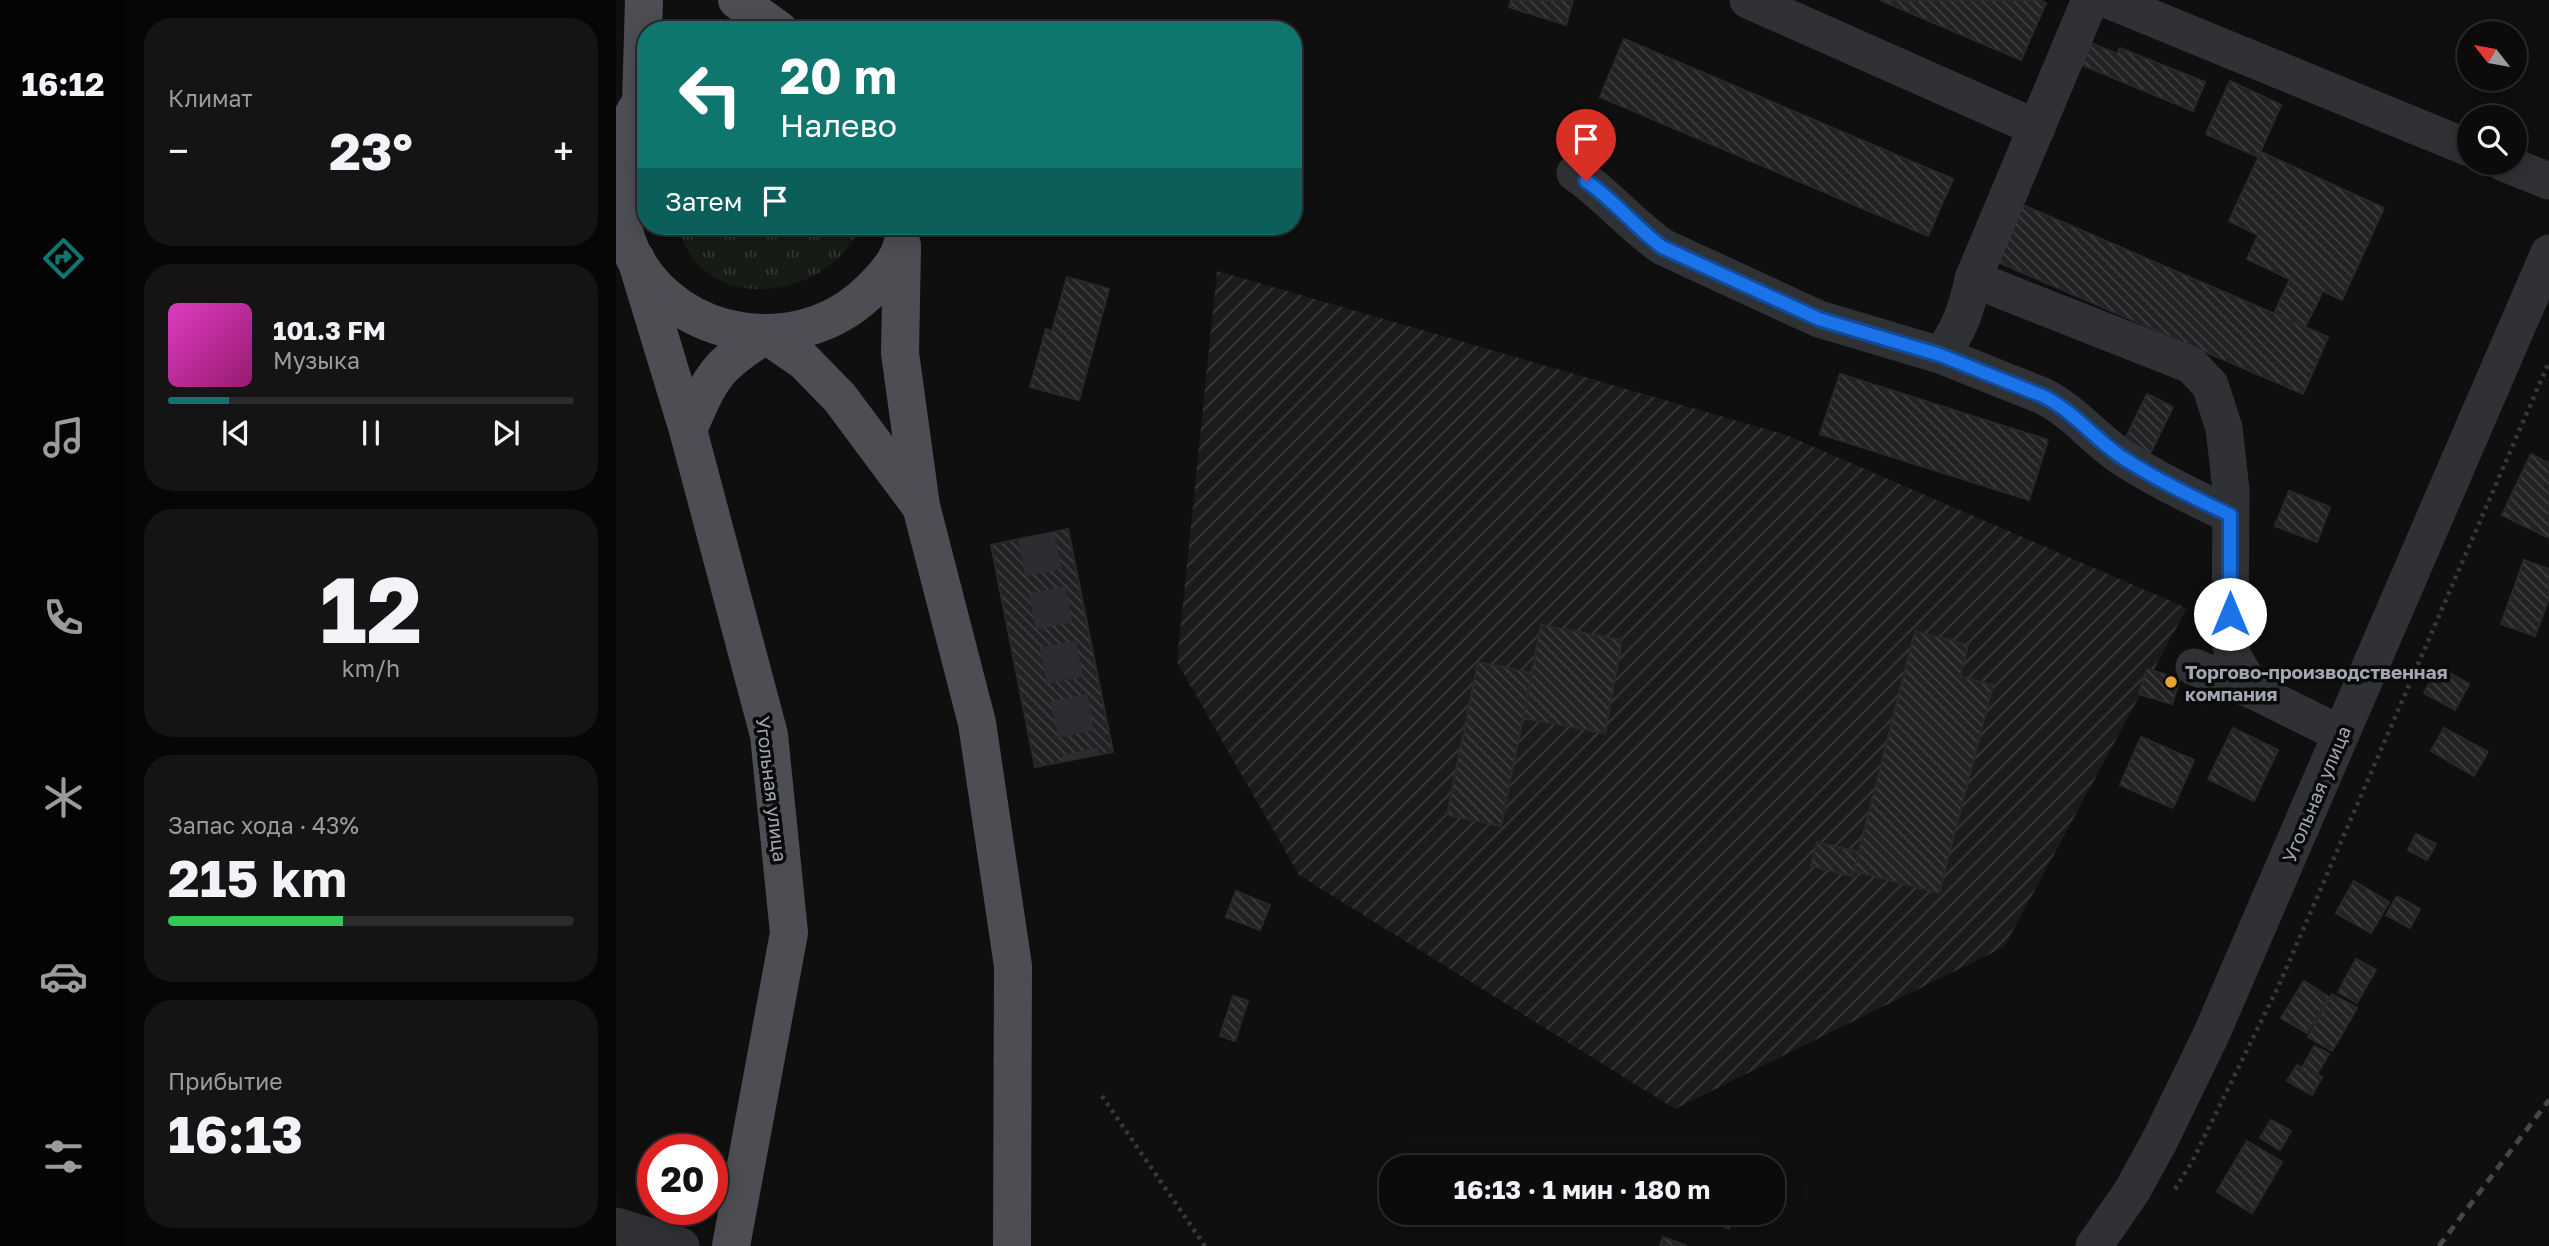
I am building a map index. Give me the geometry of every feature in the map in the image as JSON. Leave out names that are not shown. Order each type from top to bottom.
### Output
[{"type":"main road","points":[[644,0],[644,21]]},
{"type":"main road","points":[[737,0],[766,21]]},
{"type":"main road","points":[[637,111],[623,139],[616,180],[620,221],[636,259],[659,291],[691,315],[727,330],[766,335],[808,329],[846,311],[879,283],[902,237]]},
{"type":"main road","points":[[902,237],[900,353],[921,506],[976,723],[1013,966],[1012,1246]]},
{"type":"main road","name":"Угольная улица","points":[[636,259],[688,430],[769,735],[789,933],[731,1246]]},
{"type":"main road","points":[[688,430],[707,384],[722,365],[766,335]]},
{"type":"main road","points":[[766,335],[804,360],[840,398],[921,506]]},
{"type":"street","points":[[1748,0],[2037,128]]},
{"type":"street","points":[[1940,355],[1959,327],[1973,279],[2090,0]]},
{"type":"street","points":[[2109,0],[2457,143]]},
{"type":"street","points":[[2527,172],[2549,181]]},
{"type":"street","points":[[1575,173],[1602,192],[1643,233],[1662,247],[1819,319],[1940,355],[2014,383],[2059,404],[2099,440],[2135,465],[2230,515]]},
{"type":"street","name":"Угольная улица","points":[[2094,1246],[2132,1191],[2200,1058],[2549,253]]},
{"type":"street","points":[[1973,279],[2191,365],[2210,385],[2224,428],[2231,490],[2230,639],[2233,657],[2254,691]]},
{"type":"street","points":[[2194,667],[2254,691],[2341,734]]},
{"type":"street","points":[[616,1226],[681,1246]]},
{"type":"path","points":[[2171,1196],[2192,1162],[2279,985],[2549,362]]},
{"type":"path","points":[[1102,1096],[1205,1246]]},
{"type":"shaded area","points":[[1217,271],[1786,435],[2187,608],[2004,947],[1675,1109],[1299,875],[1177,662]]},
{"type":"green space","points":[[681,235],[856,235],[845,251],[822,271],[795,283],[766,289],[738,287],[712,276],[691,256]]},
{"type":"building","points":[[1511,0],[1573,0],[1566,25],[1509,7]]},
{"type":"building","points":[[1880,0],[2039,0],[2046,3],[2021,60]]},
{"type":"building","points":[[1624,39],[1953,179],[1928,236],[1600,97]]},
{"type":"building","points":[[2091,43],[2117,54],[2120,48],[2205,82],[2193,111],[2082,65]]},
{"type":"building","points":[[2230,81],[2281,105],[2258,157],[2206,134]]},
{"type":"building","points":[[2261,152],[2384,208],[2342,300],[2323,291],[2305,327],[2274,314],[2290,279],[2247,259],[2258,235],[2229,221]]},
{"type":"building","points":[[2016,202],[2328,337],[2303,394],[1991,259]]},
{"type":"building","points":[[1067,277],[1109,289],[1079,400],[1030,387],[1046,329],[1052,331]]},
{"type":"building","points":[[1840,374],[2048,440],[2029,500],[1820,434]]},
{"type":"building","points":[[2147,394],[2173,407],[2150,454],[2124,441]]},
{"type":"building","points":[[2531,454],[2549,463],[2549,538],[2502,515]]},
{"type":"building","points":[[2289,491],[2330,507],[2317,542],[2275,526]]},
{"type":"building","points":[[1068,529],[1113,752],[1035,767],[991,545]]},
{"type":"building","points":[[2524,560],[2549,569],[2549,598],[2535,636],[2501,624]]},
{"type":"building","points":[[1541,625],[1622,640],[1605,733],[1523,718]]},
{"type":"building","points":[[1915,631],[1968,645],[1960,677],[1993,685],[1939,893],[1854,871]]},
{"type":"building","points":[[1478,662],[1532,673],[1501,826],[1447,815]]},
{"type":"building","points":[[2438,667],[2469,684],[2455,710],[2424,693]]},
{"type":"building","points":[[2147,669],[2180,679],[2172,704],[2139,694]]},
{"type":"building","points":[[2233,728],[2278,750],[2254,801],[2208,779]]},
{"type":"building","points":[[2444,728],[2488,752],[2474,776],[2431,751]]},
{"type":"building","points":[[2141,737],[2194,760],[2173,808],[2120,785]]},
{"type":"building","points":[[2416,834],[2436,844],[2427,860],[2408,850]]},
{"type":"building","points":[[1817,842],[1859,852],[1853,876],[1811,866]]},
{"type":"building","points":[[2354,881],[2389,902],[2371,933],[2336,913]]},
{"type":"building","points":[[1236,891],[1270,905],[1260,930],[1226,917]]},
{"type":"building","points":[[2397,896],[2420,909],[2410,928],[2386,915]]},
{"type":"building","points":[[2356,959],[2376,970],[2357,1003],[2338,992]]},
{"type":"building","points":[[2304,981],[2329,997],[2307,1033],[2281,1018]]},
{"type":"building","points":[[2332,994],[2357,1008],[2332,1051],[2308,1037]]},
{"type":"building","points":[[1233,996],[1248,1001],[1235,1041],[1220,1036]]},
{"type":"building","points":[[2314,1046],[2329,1054],[2317,1074],[2322,1077],[2312,1095],[2287,1081],[2297,1065],[2302,1068]]},
{"type":"building","points":[[2271,1120],[2291,1131],[2280,1150],[2260,1138]]},
{"type":"building","points":[[2247,1141],[2282,1162],[2252,1213],[2217,1192]]},
{"type":"building","points":[[1663,1237],[1687,1246],[1660,1246]]},
{"type":"tunnel","points":[[1036,536],[1081,758]]},
{"type":"railway","points":[[2439,1246],[2549,1100]]},
{"type":"place","name":"Торгово-производственная компания","points":[[2171,682]]},
{"type":"route","points":[[1586,181],[1602,192],[1643,233],[1662,247],[1819,319],[1940,355],[2043,396],[2059,404],[2119,455],[2230,515],[2230,614]]}]
